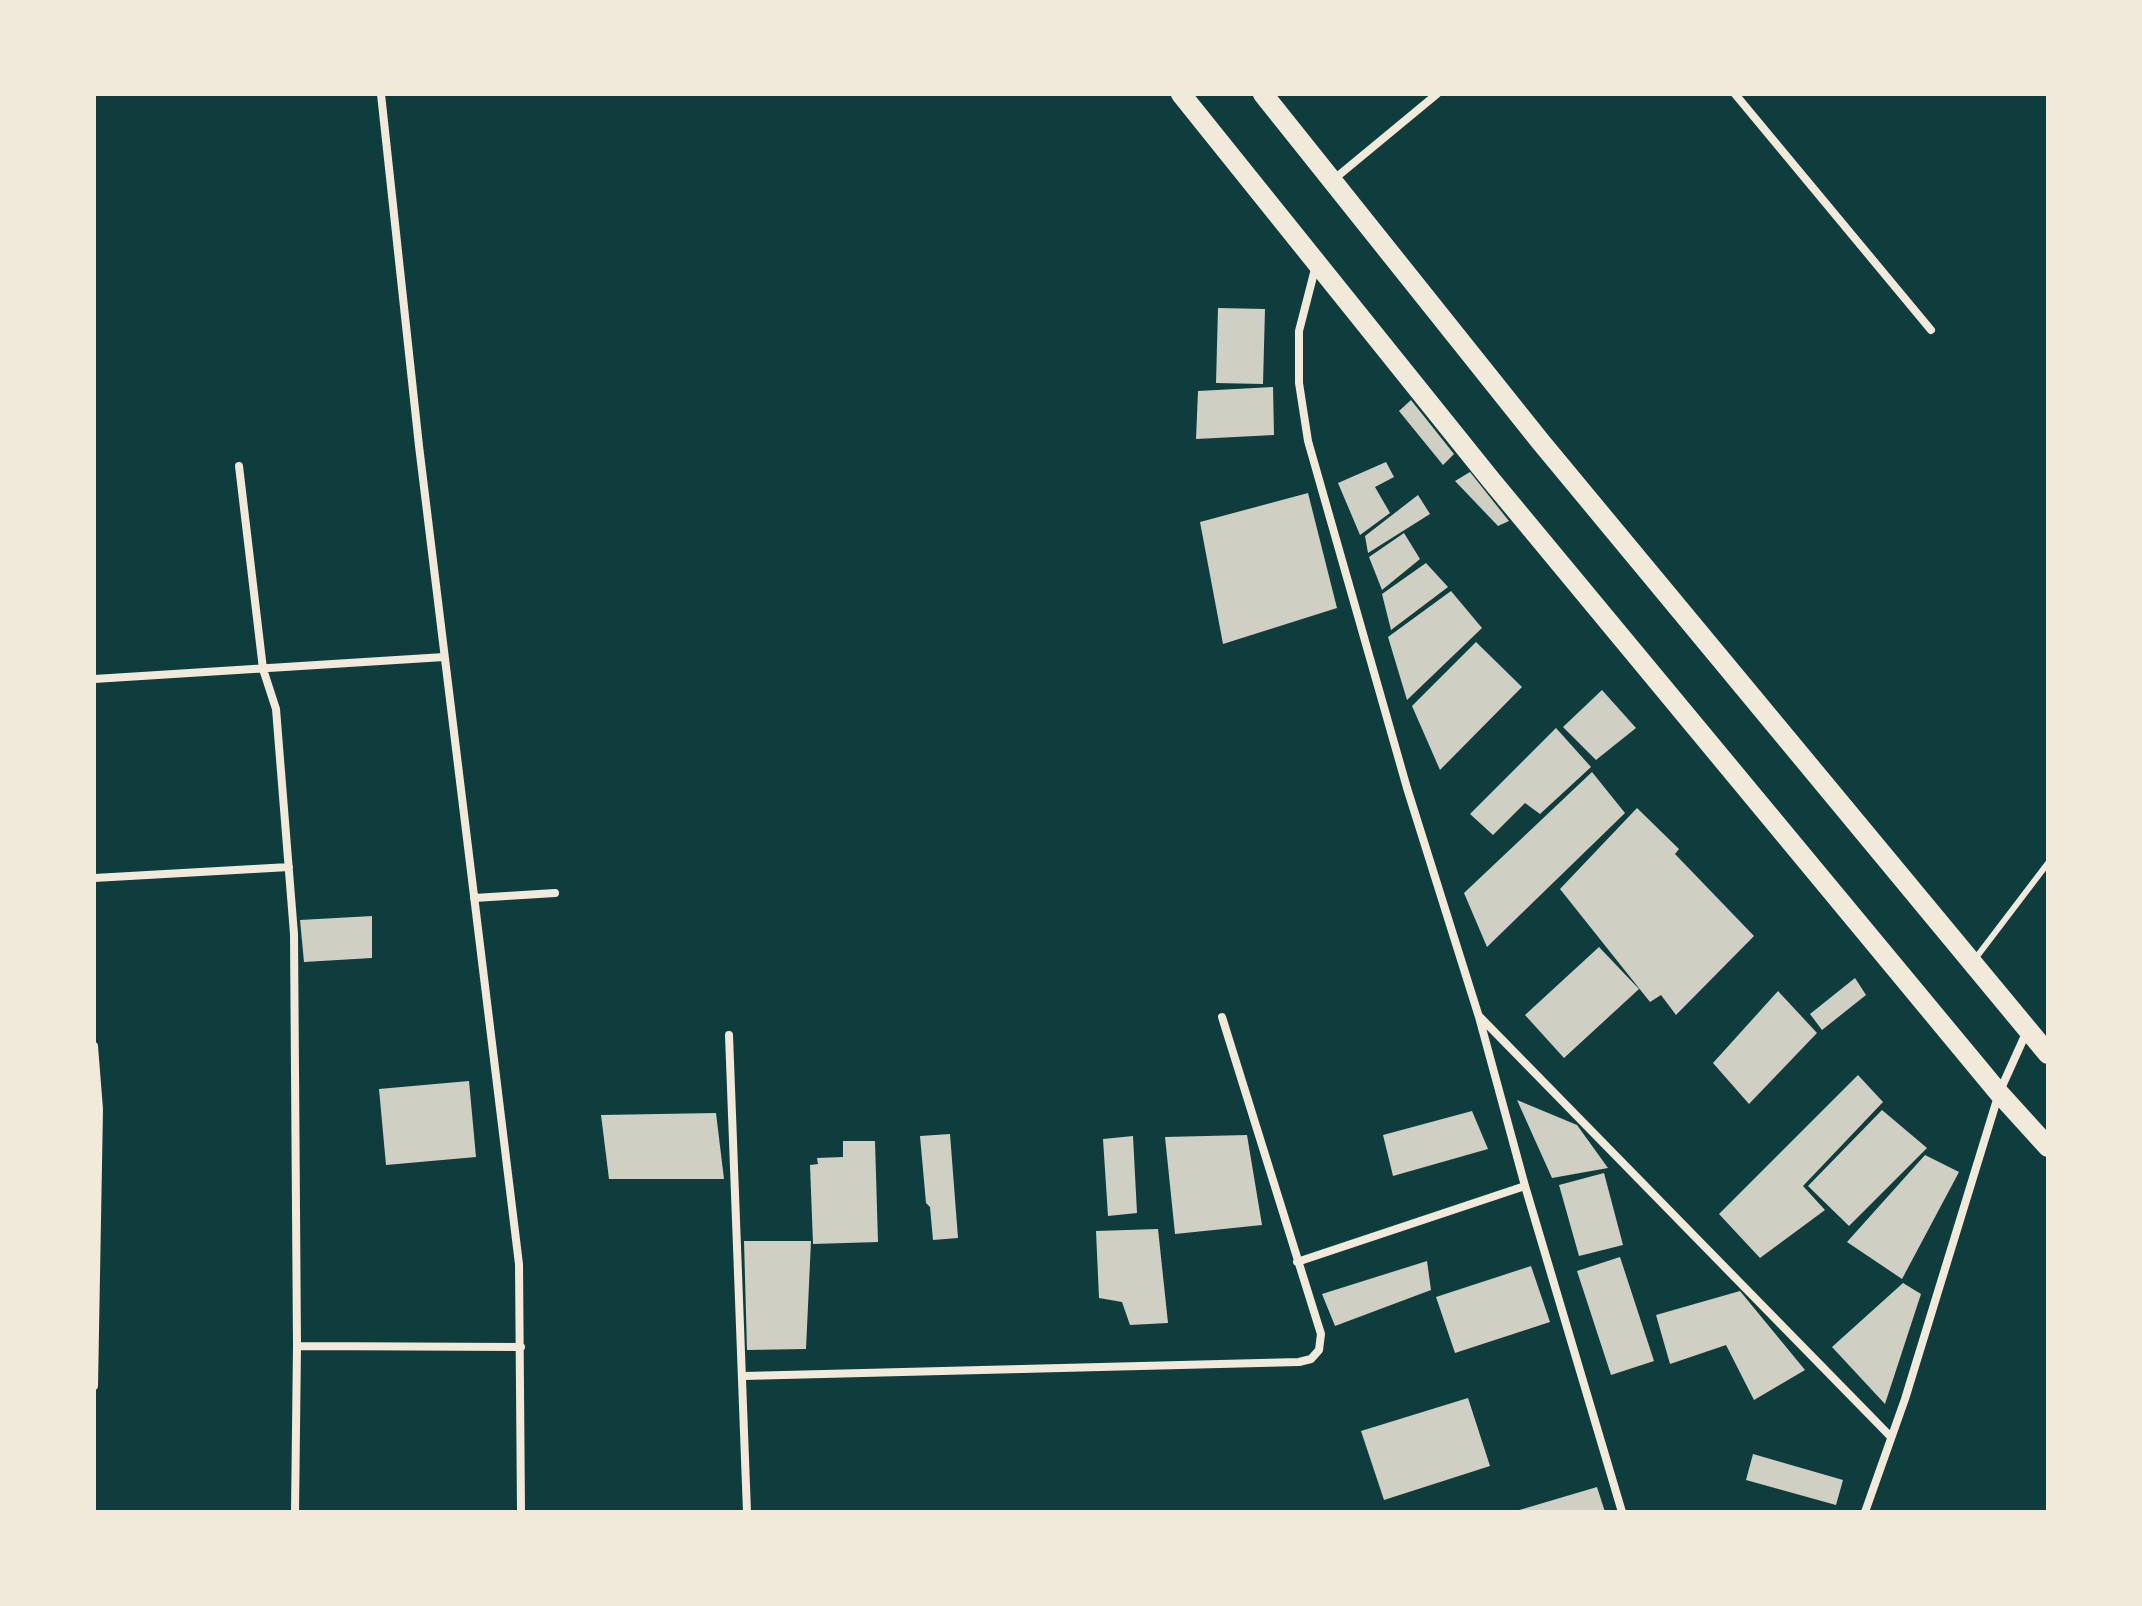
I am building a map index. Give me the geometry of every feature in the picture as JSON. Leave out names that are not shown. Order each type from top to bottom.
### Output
[{"type":"main road","points":[[1181,94],[1491,480],[1999,1093],[2048,1147]]},
{"type":"main road","points":[[1263,94],[1540,441],[2048,1054]]},
{"type":"street","points":[[381,94],[444,657],[519,1264],[521,1512]]},
{"type":"street","points":[[1333,180],[1437,94]]},
{"type":"street","points":[[1735,94],[1931,330]]},
{"type":"street","points":[[1316,262],[1299,331],[1299,383],[1308,441],[1407,788],[1479,1017],[1525,1186],[1622,1512]]},
{"type":"street","points":[[239,466],[263,669],[276,709],[294,934],[295,1512]]},
{"type":"street","points":[[94,679],[444,657]]},
{"type":"street","points":[[94,878],[289,867]]},
{"type":"street","points":[[474,898],[555,893]]},
{"type":"street","points":[[744,1376],[1299,1362],[1311,1359],[1319,1350],[1321,1334],[1222,1017]]},
{"type":"street","points":[[1479,1017],[1891,1437]]},
{"type":"street","points":[[1865,1512],[1999,1093],[2028,1030]]},
{"type":"street","points":[[729,1035],[747,1512]]},
{"type":"street","points":[[94,1046],[99,1109],[94,1386]]},
{"type":"street","points":[[1297,1262],[1525,1186]]},
{"type":"street","points":[[297,1346],[521,1347]]},
{"type":"lane","points":[[1972,963],[2048,863]]},
{"type":"building","points":[[1218,308],[1265,309],[1263,384],[1216,383]]},
{"type":"building","points":[[1273,387],[1274,435],[1196,439],[1198,391]]},
{"type":"building","points":[[1411,400],[1454,454],[1443,465],[1399,411]]},
{"type":"building","points":[[1386,462],[1394,477],[1375,487],[1390,513],[1360,535],[1338,483]]},
{"type":"building","points":[[1470,472],[1509,521],[1498,526],[1455,481]]},
{"type":"building","points":[[1308,493],[1337,608],[1223,644],[1200,522]]},
{"type":"building","points":[[1418,495],[1430,514],[1368,553],[1365,536]]},
{"type":"building","points":[[1404,533],[1420,559],[1382,590],[1369,557]]},
{"type":"building","points":[[1426,563],[1448,587],[1391,630],[1382,594]]},
{"type":"building","points":[[1451,591],[1482,628],[1407,700],[1388,637]]},
{"type":"building","points":[[1476,642],[1522,687],[1440,770],[1412,706]]},
{"type":"building","points":[[1602,690],[1636,728],[1596,760],[1563,727]]},
{"type":"building","points":[[1556,728],[1591,767],[1540,814],[1525,803],[1493,835],[1470,814]]},
{"type":"building","points":[[1592,772],[1625,813],[1487,947],[1464,893]]},
{"type":"building","points":[[1637,808],[1679,849],[1675,854],[1754,936],[1676,1015],[1661,995],[1650,1002],[1560,889]]},
{"type":"building","points":[[372,916],[372,958],[304,962],[300,920]]},
{"type":"building","points":[[1599,947],[1639,989],[1564,1058],[1525,1015]]},
{"type":"building","points":[[1855,978],[1866,995],[1822,1030],[1810,1014]]},
{"type":"building","points":[[1778,991],[1817,1033],[1749,1104],[1713,1063]]},
{"type":"building","points":[[1858,1075],[1883,1102],[1803,1186],[1825,1210],[1760,1258],[1719,1214]]},
{"type":"building","points":[[469,1081],[476,1157],[386,1165],[379,1089]]},
{"type":"building","points":[[1517,1100],[1577,1125],[1608,1168],[1552,1178]]},
{"type":"building","points":[[1882,1110],[1927,1148],[1849,1226],[1808,1186]]},
{"type":"building","points":[[1472,1111],[1488,1149],[1393,1176],[1383,1135]]},
{"type":"building","points":[[716,1113],[724,1179],[609,1179],[601,1115]]},
{"type":"building","points":[[950,1134],[958,1238],[933,1240],[920,1136]]},
{"type":"building","points":[[1247,1135],[1262,1225],[1175,1234],[1165,1137]]},
{"type":"building","points":[[1133,1136],[1137,1213],[1108,1216],[1103,1139]]},
{"type":"building","points":[[843,1141],[875,1141],[878,1242],[813,1244],[810,1165],[818,1164],[817,1158],[843,1157]]},
{"type":"building","points":[[1925,1155],[1959,1172],[1902,1279],[1847,1242]]},
{"type":"building","points":[[1604,1173],[1623,1245],[1579,1256],[1559,1185]]},
{"type":"building","points":[[1158,1229],[1168,1323],[1130,1325],[1122,1302],[1099,1298],[1096,1231]]},
{"type":"building","points":[[744,1241],[811,1241],[806,1349],[747,1350]]},
{"type":"building","points":[[1620,1257],[1654,1361],[1611,1375],[1577,1271]]},
{"type":"building","points":[[1427,1261],[1431,1290],[1335,1326],[1322,1294]]},
{"type":"building","points":[[1531,1266],[1550,1322],[1455,1353],[1436,1297]]},
{"type":"building","points":[[1903,1283],[1921,1294],[1885,1404],[1832,1347]]},
{"type":"building","points":[[1740,1291],[1805,1370],[1754,1400],[1726,1345],[1670,1364],[1656,1315]]},
{"type":"building","points":[[1468,1398],[1490,1466],[1384,1500],[1361,1431]]},
{"type":"building","points":[[1753,1454],[1843,1480],[1836,1505],[1746,1480]]},
{"type":"building","points":[[1597,1487],[1605,1512],[1516,1511]]}]
